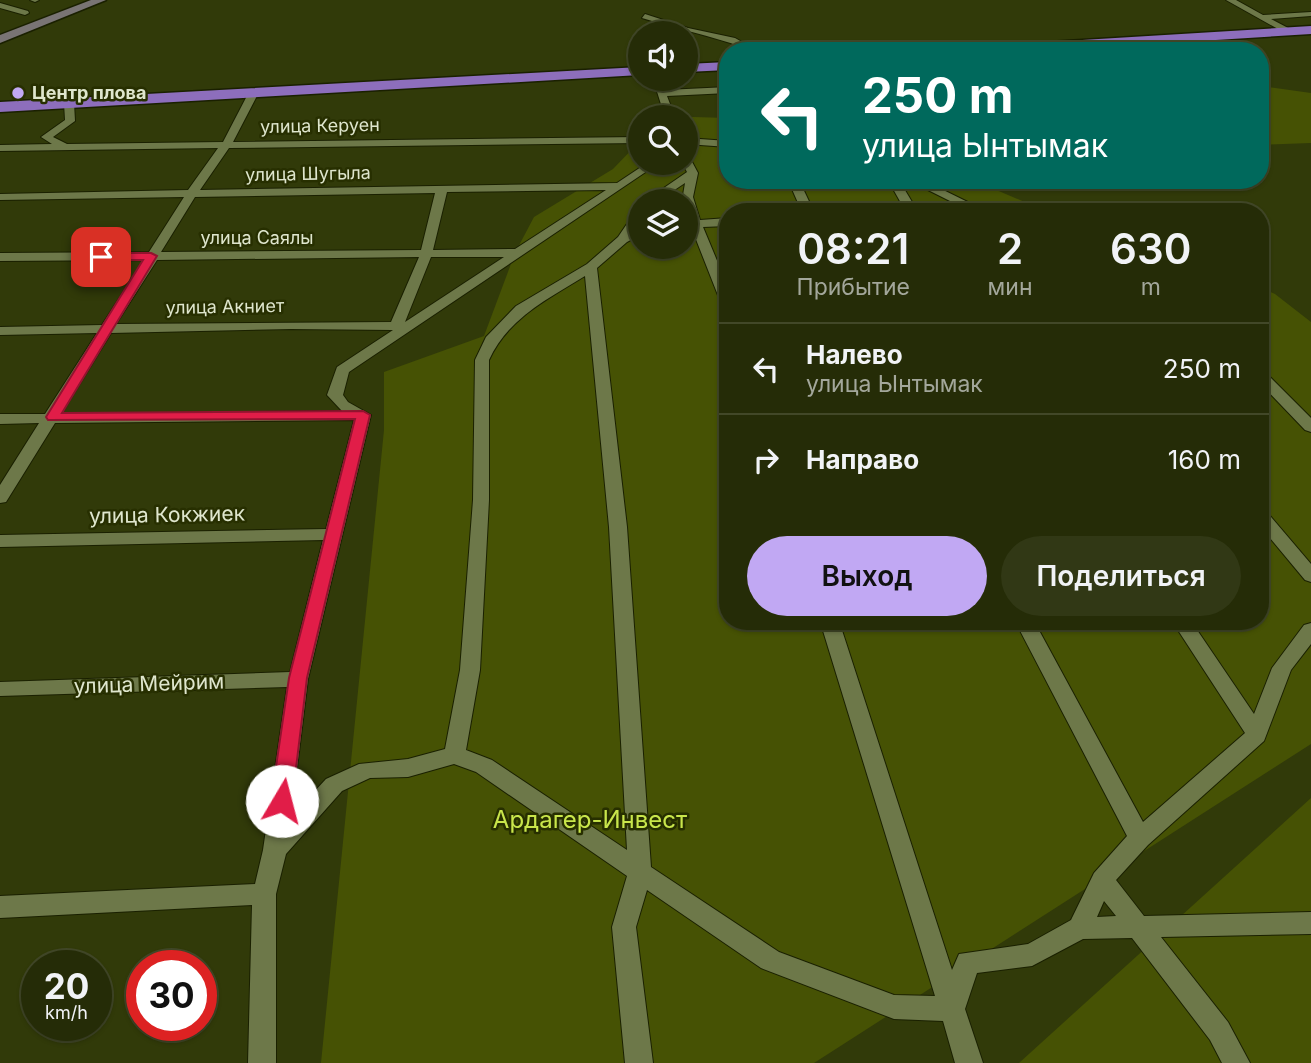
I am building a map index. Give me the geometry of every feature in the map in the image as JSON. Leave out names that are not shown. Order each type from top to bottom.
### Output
[{"type":"highway","points":[[1111,42],[1311,30]]},
{"type":"highway","points":[[698,67],[719,66]]},
{"type":"highway","points":[[0,107],[628,72]]},
{"type":"main road","points":[[0,39],[101,0]]},
{"type":"street","points":[[18,11],[35,0]]},
{"type":"street","points":[[1230,0],[1287,31]]},
{"type":"street","points":[[0,5],[25,13],[0,19]]},
{"type":"street","points":[[1265,17],[1311,14]]},
{"type":"street","points":[[645,16],[686,30],[736,42]]},
{"type":"street","points":[[666,105],[661,93],[719,90]]},
{"type":"street","points":[[0,498],[191,193],[228,145],[245,116],[254,92]]},
{"type":"street","points":[[69,103],[70,121],[46,138],[69,147]]},
{"type":"street","name":"улица Керуен","points":[[0,148],[628,140]]},
{"type":"street","points":[[698,142],[719,143]]},
{"type":"street","points":[[363,415],[343,405],[335,395],[342,370],[402,326],[634,175]]},
{"type":"street","points":[[669,189],[690,175]]},
{"type":"street","name":"улица Шугыла","points":[[0,197],[616,186]]},
{"type":"street","points":[[402,326],[426,255],[442,189]]},
{"type":"street","points":[[932,189],[963,203]]},
{"type":"street","points":[[698,224],[719,223]]},
{"type":"street","points":[[698,229],[719,281]]},
{"type":"street","points":[[455,755],[458,725],[470,670],[481,500],[482,360],[491,340],[522,309],[591,267],[628,233]]},
{"type":"street","name":"улица Саялы","points":[[0,257],[515,253]]},
{"type":"street","points":[[591,267],[618,527],[640,872],[624,928],[639,1063]]},
{"type":"street","name":"улица Акниет","points":[[0,331],[291,325],[402,326]]},
{"type":"street","points":[[1269,384],[1311,427]]},
{"type":"street","points":[[0,419],[363,415]]},
{"type":"street","points":[[262,1063],[264,894],[275,850],[298,678],[363,415]]},
{"type":"street","points":[[1269,525],[1311,576]]},
{"type":"street","name":"улица Кокжиек","points":[[0,541],[334,534]]},
{"type":"street","points":[[833,630],[969,1063]]},
{"type":"street","points":[[1029,630],[1140,838]]},
{"type":"street","points":[[1187,630],[1256,735]]},
{"type":"street","points":[[1080,928],[1102,880],[1140,838],[1256,735],[1282,668],[1311,631]]},
{"type":"street","name":"улица Мейрим","points":[[0,689],[298,678]]},
{"type":"street","points":[[275,850],[334,785],[367,770],[408,768],[455,755],[484,766],[769,960],[894,1007],[952,1009]]},
{"type":"street","points":[[1102,880],[1219,1031],[1237,1063]]},
{"type":"street","points":[[0,907],[264,894]]},
{"type":"street","points":[[952,1009],[968,962],[1032,955],[1080,928],[1311,923]]},
{"type":"green space","points":[[1269,87],[1311,93],[1311,143],[1269,145]]},
{"type":"green space","name":"Ардагер-Инвест","points":[[698,117],[719,118],[719,189],[994,189],[1027,203],[719,203],[719,630],[1269,630],[1269,291],[1311,322],[1311,744],[814,1063],[321,1063],[384,430],[384,372],[484,336],[515,253],[534,217],[613,169],[628,153],[628,175],[698,175]]},
{"type":"green space","points":[[1311,798],[1311,1063],[1019,1063]]},
{"type":"place","name":"Центр плова","points":[[18,93]]},
{"type":"route","points":[[101,257],[151,256],[53,417],[363,415],[298,678],[282,801]]}]
